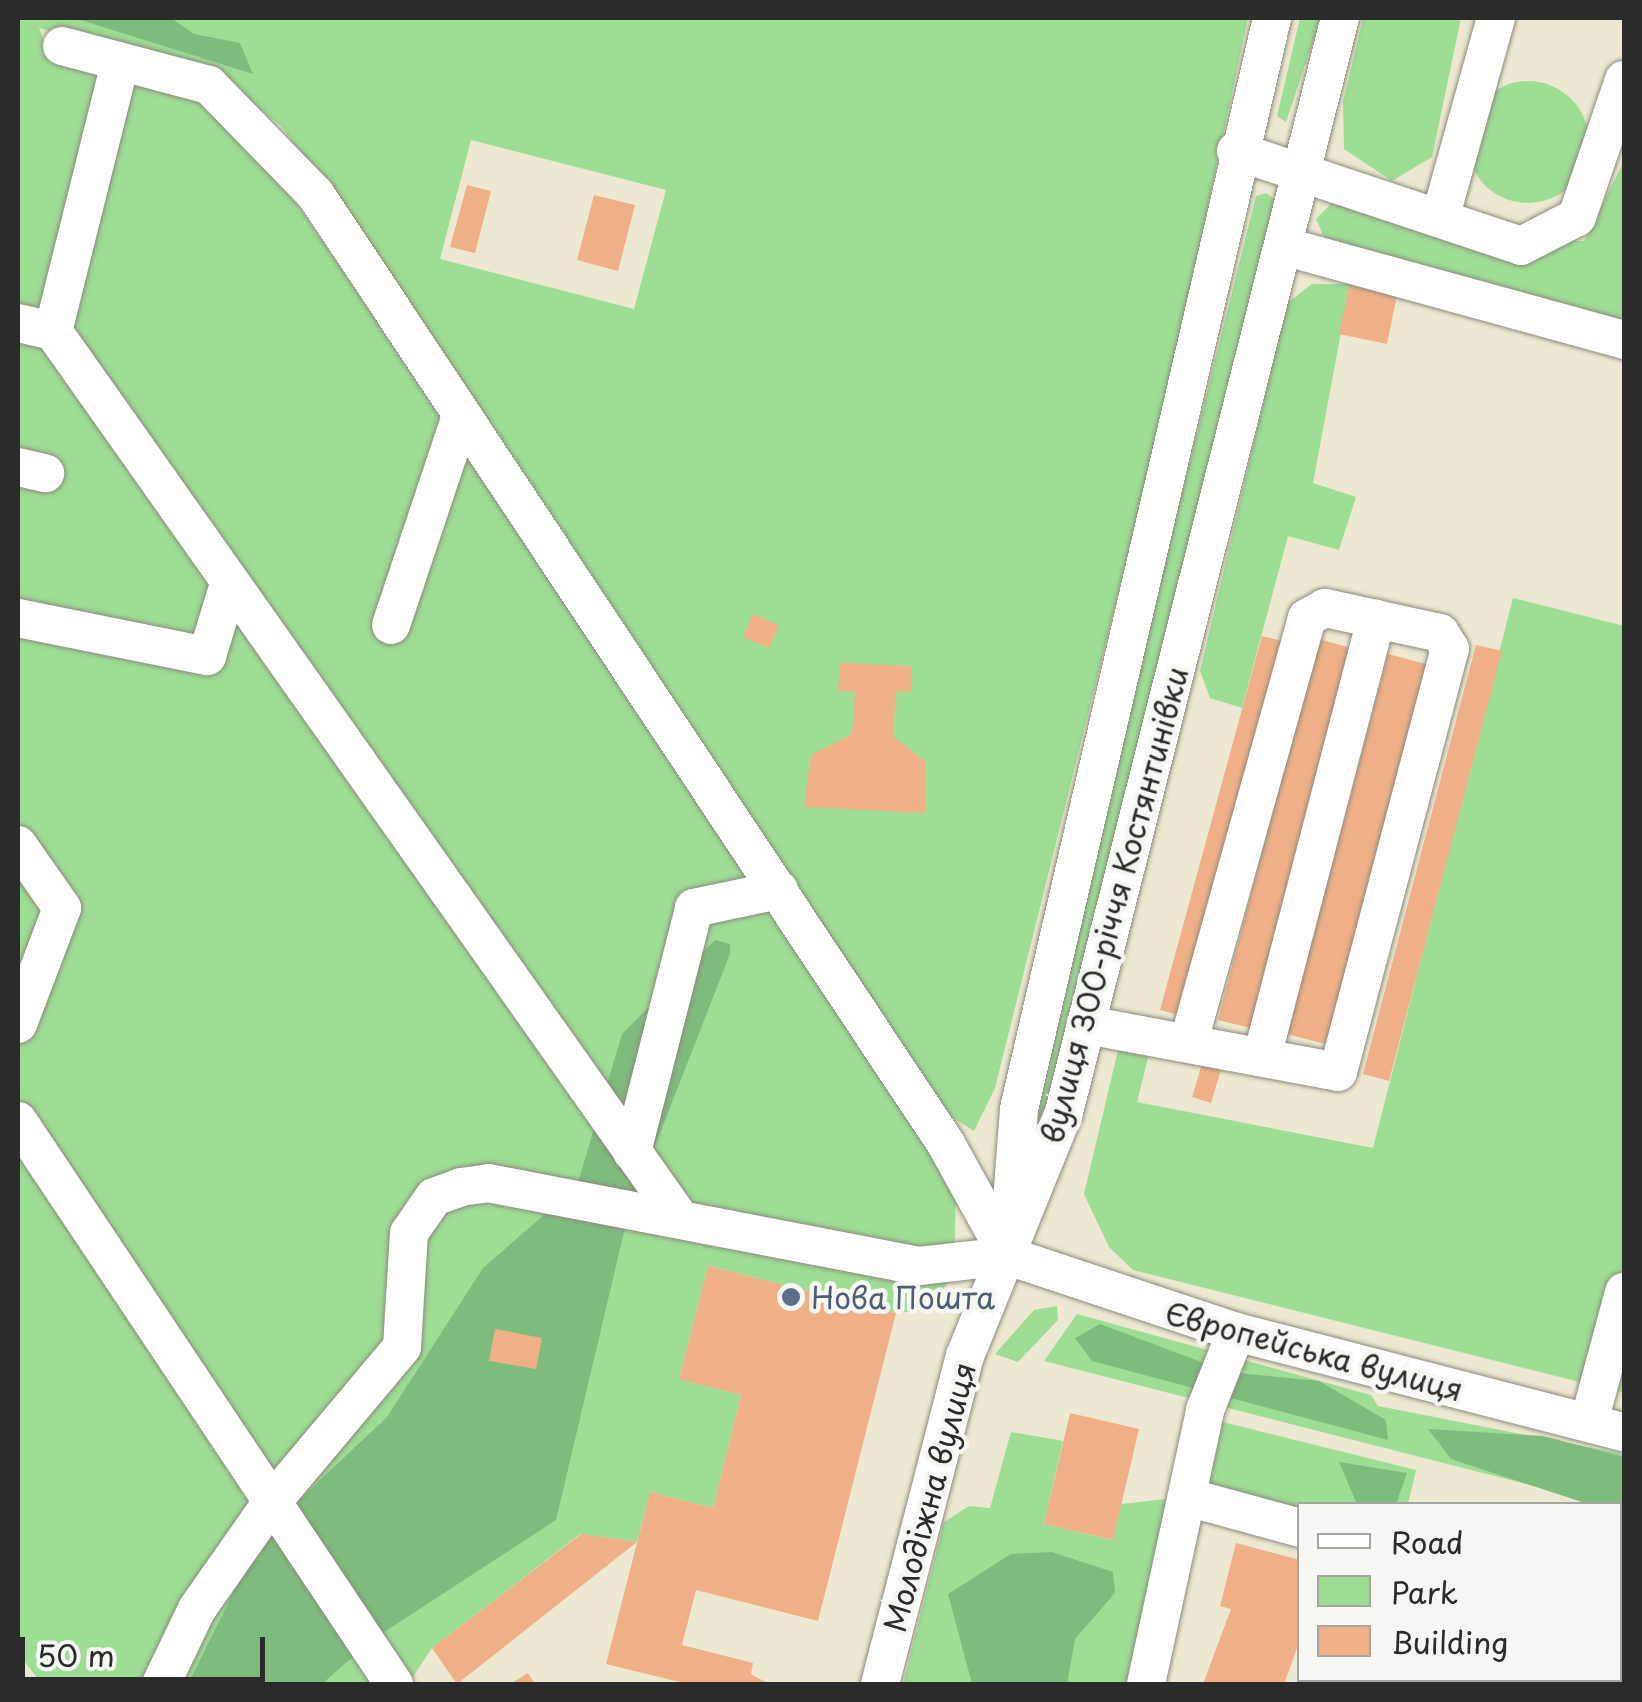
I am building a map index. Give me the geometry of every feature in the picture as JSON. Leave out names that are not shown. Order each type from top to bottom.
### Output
[{"type":"street","name":"вулиця 300-річчя Костянтинівки","points":[[1008,1256],[1019,1109],[1236,152],[1272,18]]},
{"type":"street","name":"вулиця 300-річчя Костянтинівки","points":[[1008,1256],[1087,1025],[1340,18]]},
{"type":"street","points":[[1441,216],[1496,18]]},
{"type":"street","points":[[62,46],[178,74],[230,102],[316,196],[459,422],[779,890],[946,1144],[1008,1256],[919,1266],[678,1217],[488,1184],[434,1198],[409,1233],[402,1347],[272,1502],[197,1609],[161,1684]]},
{"type":"street","points":[[116,79],[36,327],[230,581],[678,1217]]},
{"type":"street","points":[[1236,152],[1301,180],[1441,216],[1522,246],[1554,236],[1582,204],[1624,80]]},
{"type":"street","points":[[1284,246],[1624,340]]},
{"type":"street","points":[[392,625],[459,422]]},
{"type":"street","points":[[18,618],[207,656],[230,581]]},
{"type":"street","points":[[1087,1025],[1338,1072],[1440,688],[1448,639],[1325,608],[1307,618],[1189,1042]]},
{"type":"street","points":[[1262,1057],[1376,618]]},
{"type":"street","points":[[18,845],[62,908],[18,1024]]},
{"type":"street","points":[[632,1152],[694,908],[779,890]]},
{"type":"street","points":[[18,1121],[394,1684]]},
{"type":"street","name":"Європейська вулиця","points":[[1008,1256],[1236,1332],[1607,1427]]},
{"type":"street","name":"Молодіжна вулиця","points":[[880,1684],[965,1356],[1008,1256]]},
{"type":"street","points":[[1607,1427],[1624,1292]]},
{"type":"street","points":[[1146,1684],[1205,1410],[1236,1332]]},
{"type":"street","points":[[1187,1498],[1297,1527]]},
{"type":"green space","points":[[18,18],[1248,18],[1170,385],[995,1088],[974,1131],[950,1116],[282,127],[219,76],[39,28],[47,48],[180,77],[245,131],[433,397],[956,1188],[954,1276],[925,1310],[896,1313],[708,1266],[679,1379],[741,1395],[713,1508],[650,1492],[637,1542],[580,1534],[432,1648],[408,1684],[42,1684],[18,1653]],"holes":[[[471,140],[666,190],[634,309],[440,259]]]},
{"type":"green space","points":[[74,18],[171,18],[194,34],[240,43],[253,74]]},
{"type":"green space","points":[[1300,18],[1321,18],[1286,122],[1277,116]]},
{"type":"green space","points":[[1363,18],[1461,18],[1432,157],[1392,181],[1344,149],[1343,102]]},
{"type":"green space","points":[[1528,81],[1552,85],[1571,99],[1585,118],[1589,142],[1585,166],[1571,185],[1552,199],[1528,203],[1504,199],[1485,185],[1471,166],[1467,142],[1471,118],[1485,99],[1504,85]]},
{"type":"green space","points":[[1624,161],[1624,325],[1326,241],[1316,219],[1336,199],[1532,241],[1584,241]]},
{"type":"green space","points":[[1266,193],[1274,199],[1231,384],[1050,1117],[1041,1118],[1032,1107],[1075,923],[1256,196]]},
{"type":"green space","points":[[1312,284],[1350,284],[1313,483],[1356,497],[1339,550],[1288,536],[1242,708],[1210,698],[1200,671],[1287,303]]},
{"type":"green space","points":[[1513,598],[1624,626],[1624,1393],[1133,1270],[1109,1247],[1084,1194],[1118,1050],[1150,1050],[1137,1102],[1373,1148]]},
{"type":"green space","points":[[715,940],[730,944],[730,954],[628,1215],[556,1520],[372,1640],[322,1684],[188,1684],[251,1557],[280,1518],[387,1417],[483,1268],[577,1186],[622,1034]]},
{"type":"green space","points":[[1057,1306],[1058,1320],[1018,1362],[995,1354],[1034,1310]]},
{"type":"green space","points":[[1077,1314],[1371,1395],[1378,1406],[1624,1454],[1624,1509],[1622,1502],[1597,1502],[1044,1361]]},
{"type":"green space","points":[[1100,1324],[1228,1372],[1319,1381],[1386,1420],[1388,1440],[1092,1361],[1075,1338]]},
{"type":"green space","points":[[1215,1420],[1416,1470],[1408,1502],[1297,1502],[1297,1510],[1201,1485]]},
{"type":"green space","points":[[1428,1429],[1543,1436],[1624,1457],[1624,1532],[1622,1502],[1582,1502],[1451,1459]]},
{"type":"green space","points":[[1011,1432],[1063,1441],[1044,1524],[1112,1540],[1121,1504],[1175,1498],[1128,1684],[903,1684],[944,1522],[969,1506],[990,1508]]},
{"type":"green space","points":[[1339,1462],[1407,1473],[1397,1502],[1356,1502]]},
{"type":"green space","points":[[1052,1552],[1113,1572],[1115,1593],[1075,1639],[1067,1684],[972,1684],[948,1594],[1011,1554]]},
{"type":"building","points":[[467,185],[491,191],[475,253],[450,247]]},
{"type":"building","points":[[594,195],[635,205],[618,271],[577,260]]},
{"type":"building","points":[[1350,284],[1397,295],[1387,344],[1339,334]]},
{"type":"building","points":[[753,614],[779,626],[769,648],[743,637]]},
{"type":"building","points":[[1262,636],[1291,643],[1190,1018],[1160,1010]]},
{"type":"building","points":[[1318,639],[1359,650],[1259,1030],[1218,1020]]},
{"type":"building","points":[[1476,645],[1502,651],[1389,1081],[1363,1074]]},
{"type":"building","points":[[1388,654],[1437,667],[1337,1047],[1287,1034]]},
{"type":"building","points":[[840,663],[912,666],[911,692],[896,691],[893,736],[926,762],[926,813],[804,807],[811,755],[852,734],[855,692],[838,691]]},
{"type":"building","points":[[1202,1064],[1221,1070],[1211,1103],[1192,1097]]},
{"type":"building","points":[[708,1266],[896,1313],[818,1621],[696,1590],[682,1645],[753,1663],[751,1674],[769,1684],[688,1684],[606,1664],[650,1492],[713,1508],[741,1395],[679,1379]]},
{"type":"building","points":[[495,1329],[542,1338],[536,1369],[489,1361]]},
{"type":"building","points":[[1070,1413],[1139,1429],[1113,1540],[1044,1524]]},
{"type":"building","points":[[581,1534],[637,1542],[457,1684],[432,1648]]},
{"type":"building","points":[[1236,1543],[1297,1559],[1297,1648],[1284,1684],[1203,1684],[1231,1609],[1220,1606]]},
{"type":"building","points":[[528,1673],[535,1684],[510,1684]]},
{"type":"building","points":[[1376,1682],[1487,1682],[1375,1684]]},
{"type":"place","name":"Нова Пошта","points":[[791,1297]]}]
